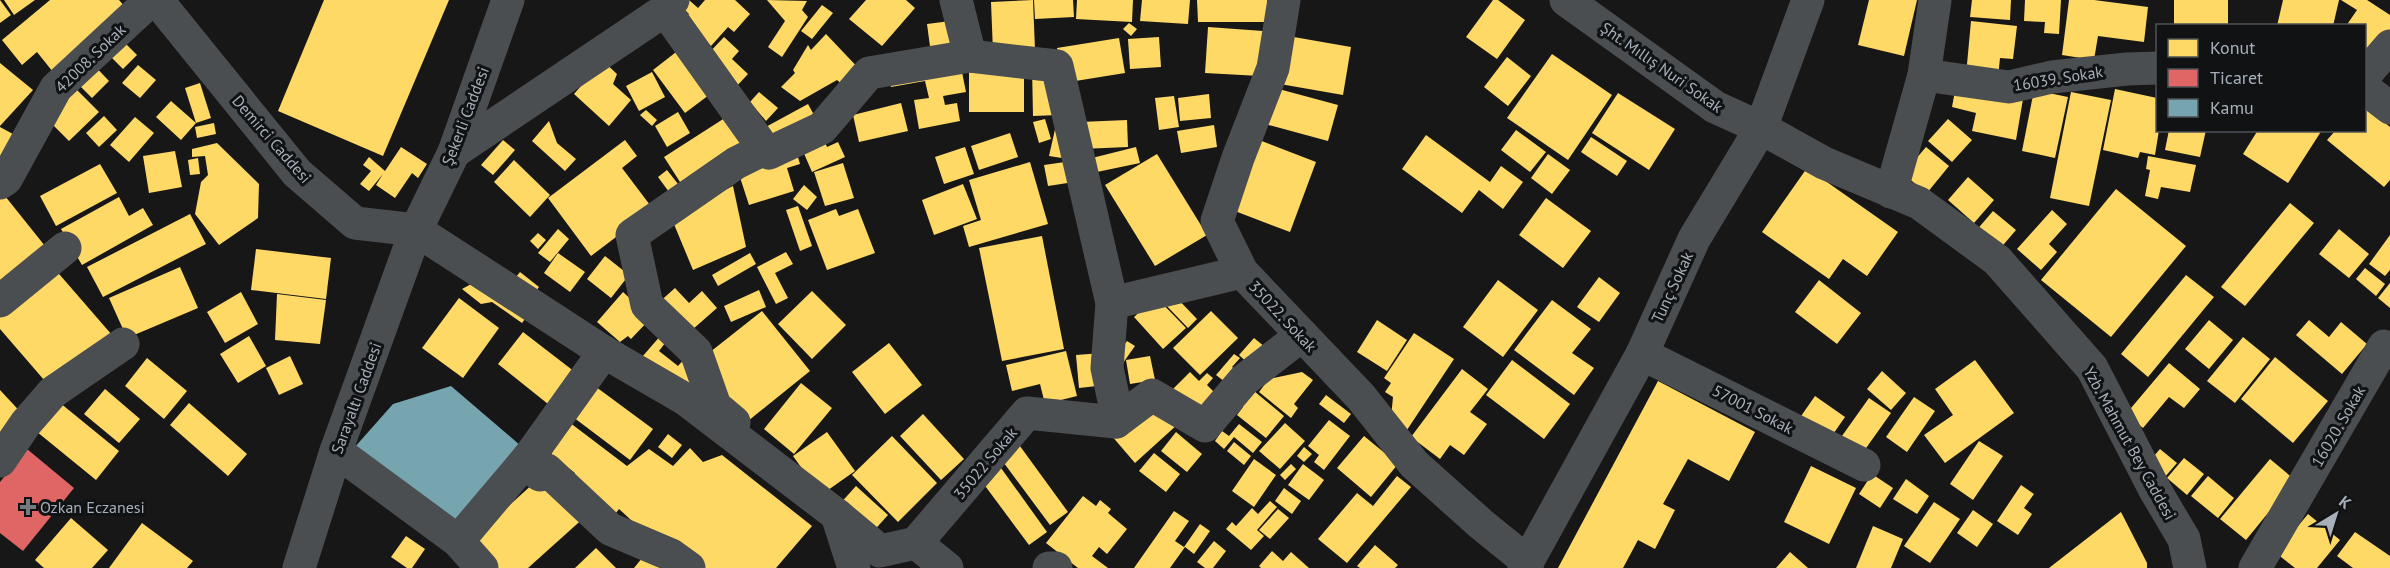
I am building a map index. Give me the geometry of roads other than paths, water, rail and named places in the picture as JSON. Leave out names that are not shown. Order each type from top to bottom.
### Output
[{"type":"street","name":"42008. Sokak","points":[[2,179],[56,88],[151,0]]},
{"type":"street","name":"Demirci Caddesi","points":[[157,0],[297,173],[355,223],[416,230]]},
{"type":"street","name":"Şekerli Caddesi","points":[[416,230],[454,152],[508,0]]},
{"type":"street","points":[[956,0],[970,56]]},
{"type":"street","name":"35022. Sokak","points":[[1284,0],[1273,68],[1217,220],[1242,272],[1361,397],[1414,464],[1526,565]]},
{"type":"street","name":"Şht. Mıllış Nuri Sokak","points":[[1566,0],[1715,107],[1761,128]]},
{"type":"street","name":"Tunç Sokak","points":[[1526,565],[1642,354],[1694,239],[1761,128],[1808,0]]},
{"type":"street","points":[[1891,192],[1924,75],[1935,0]]},
{"type":"street","points":[[454,152],[669,5],[764,149],[769,153],[822,128],[869,73],[970,56],[1057,66],[1112,303],[1107,368],[1116,410],[1116,422]]},
{"type":"street","points":[[2366,74],[2390,46]]},
{"type":"street","name":"16039. Sokak","points":[[1924,75],[2010,87],[2052,77],[2156,68]]},
{"type":"street","points":[[2366,90],[2390,108]]},
{"type":"street","name":"Yzb. Mahmut Bey Caddesi","points":[[1761,128],[1824,163],[1919,203],[1997,260],[2092,368],[2184,539],[2190,568]]},
{"type":"street","points":[[764,149],[736,163],[632,235],[647,305],[696,352],[715,406],[837,515],[880,551],[916,543],[947,568]]},
{"type":"street","points":[[416,230],[604,352],[685,399],[837,515],[854,568]]},
{"type":"street","name":"Sarayaltı Caddesi","points":[[299,568],[336,451],[416,230]]},
{"type":"street","points":[[0,301],[65,248]]},
{"type":"street","points":[[1112,303],[1242,272]]},
{"type":"street","points":[[1116,422],[1152,395],[1205,426],[1244,380],[1302,335]]},
{"type":"street","points":[[0,461],[26,423],[53,392],[123,344]]},
{"type":"street","name":"16020. Sokak","points":[[2255,568],[2384,346]]},
{"type":"street","points":[[458,541],[529,457],[604,352]]},
{"type":"street","name":"57001 Sokak","points":[[1642,354],[1864,465]]},
{"type":"street","name":"35022 Sokak","points":[[916,543],[1027,413],[1116,422]]},
{"type":"street","points":[[336,451],[458,541],[482,568]]},
{"type":"street","points":[[529,457],[527,465],[540,475],[547,470],[610,529],[671,555],[689,568]]},
{"type":"street","points":[[1049,568],[1056,568]]},
{"type":"place","name":"Ozkan Eczanesi","points":[[28,507]]}]
